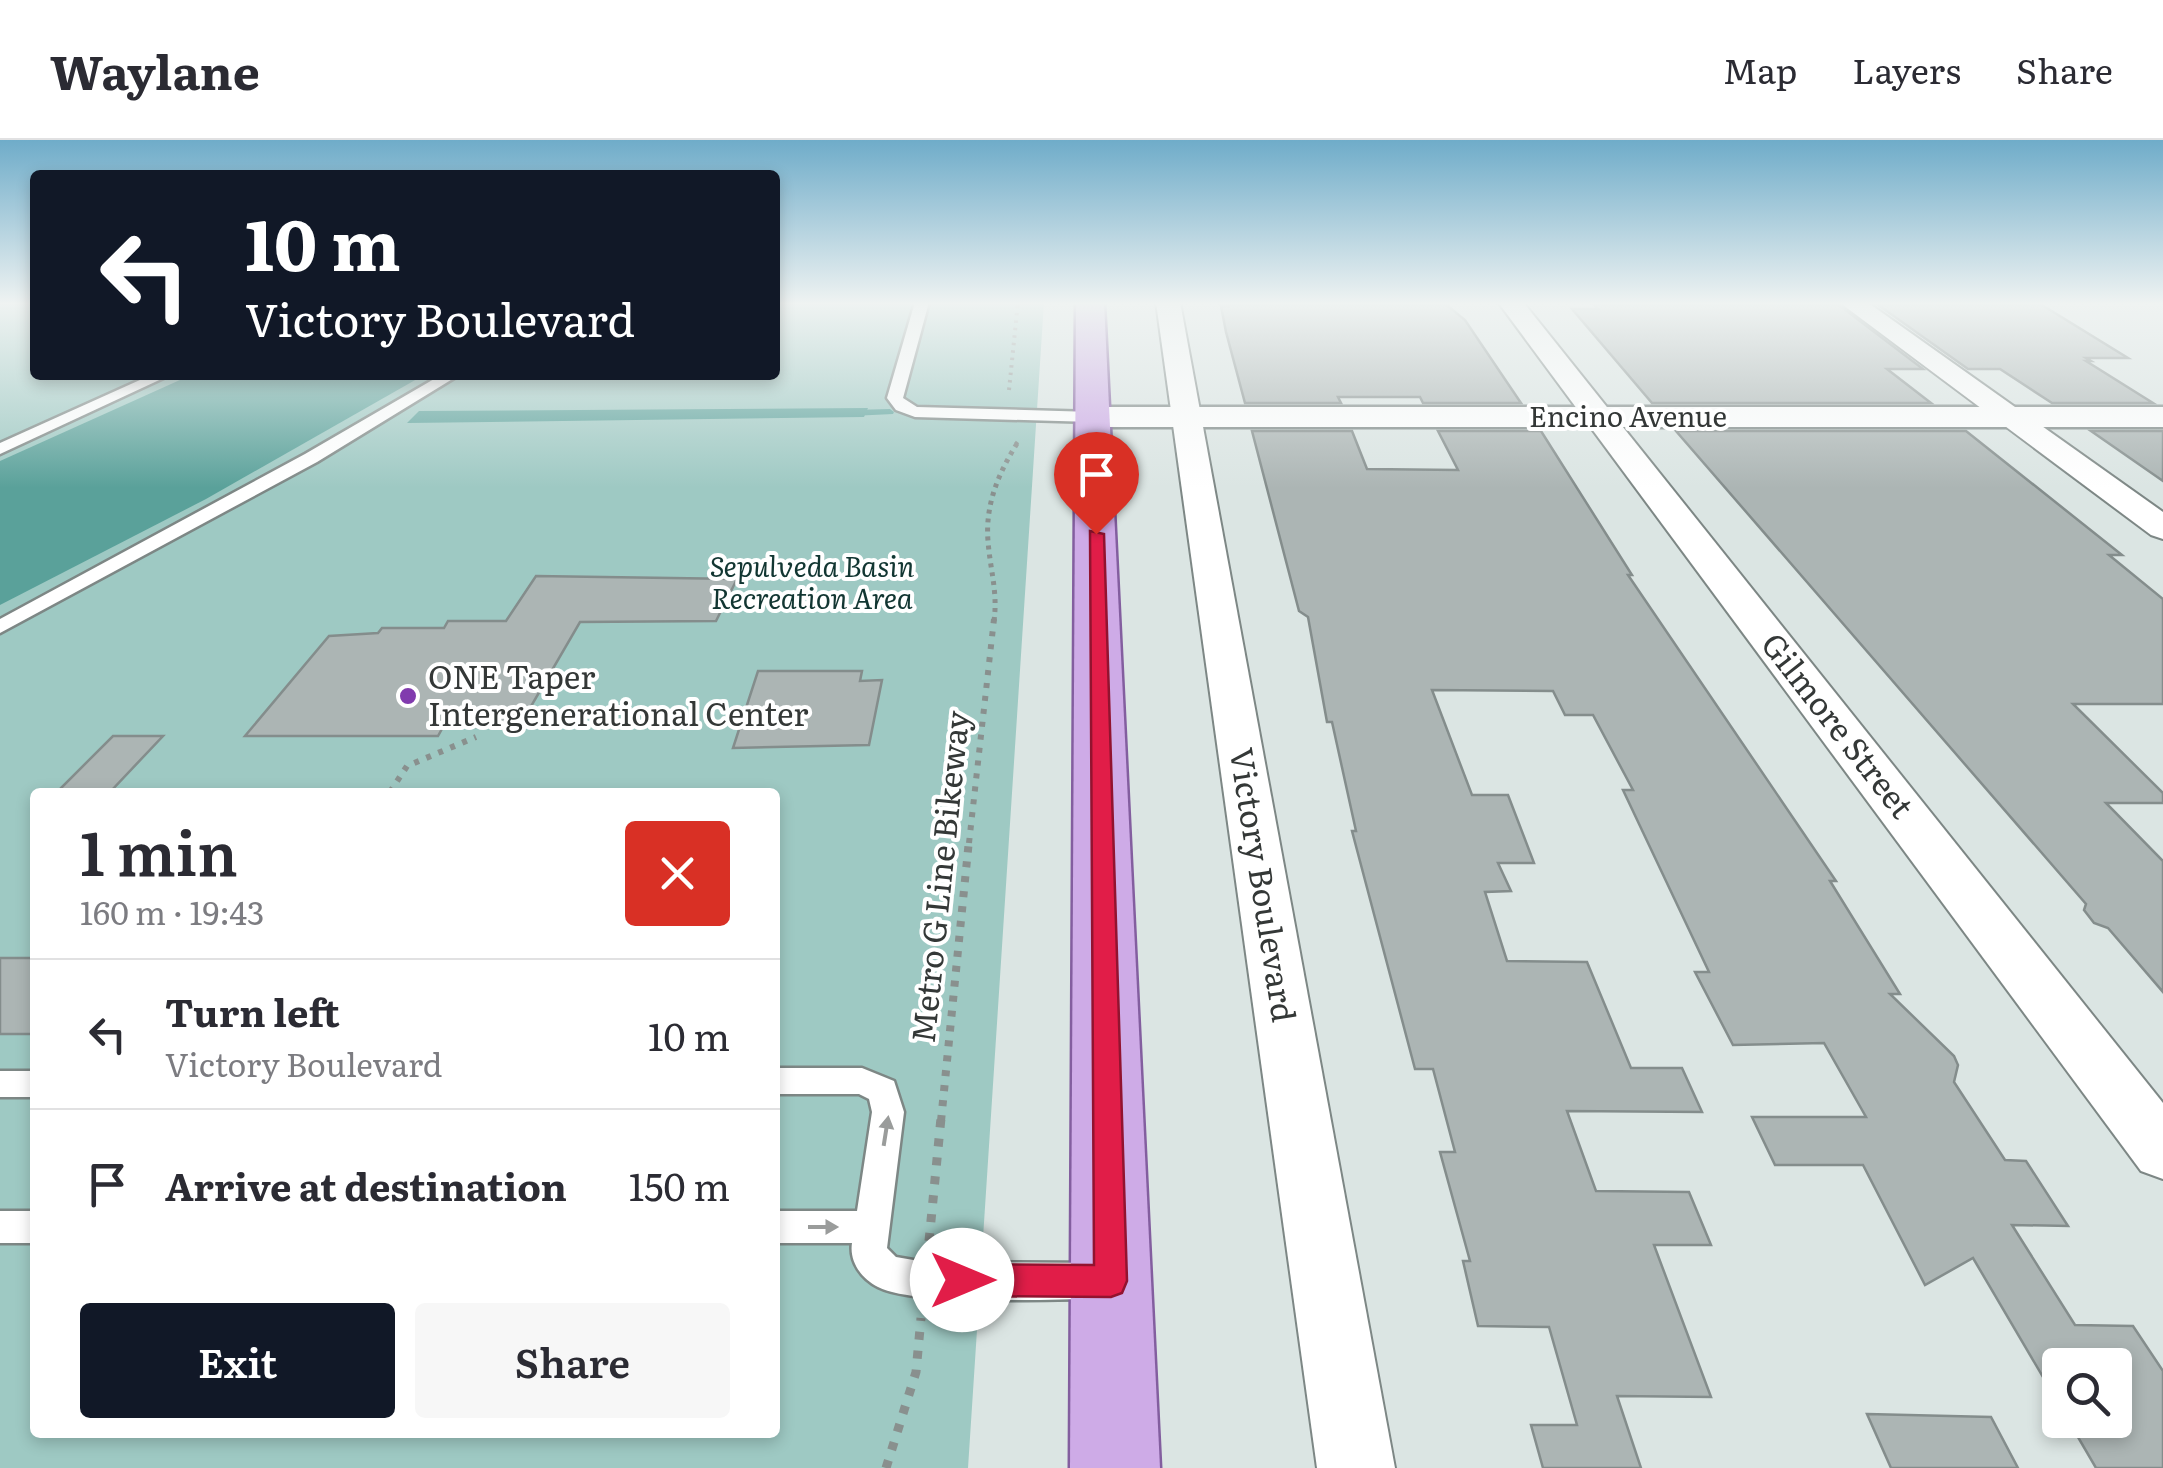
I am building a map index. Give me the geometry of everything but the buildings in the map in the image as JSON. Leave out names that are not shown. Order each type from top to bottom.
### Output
[{"type":"main road","points":[[1092,364],[1115,1468]]},
{"type":"street","name":"Victory Boulevard","points":[[1178,364],[1356,1468]]},
{"type":"street","name":"Gilmore Street","points":[[1558,364],[2163,1151]]},
{"type":"street","points":[[1937,364],[2163,528]]},
{"type":"street","name":"Encino Avenue","points":[[1093,417],[2163,417]]},
{"type":"lane","points":[[905,364],[895,398],[897,403],[916,412],[1093,417]]},
{"type":"lane","points":[[0,449],[152,380]]},
{"type":"lane","points":[[0,627],[214,512],[443,380]]},
{"type":"lane","points":[[780,1081],[862,1080],[883,1092],[888,1112],[868,1254],[887,1273],[925,1280],[1111,1281]]},
{"type":"lane","points":[[0,1084],[30,1084]]},
{"type":"lane","points":[[0,1227],[30,1227]]},
{"type":"lane","points":[[780,1227],[870,1227]]},
{"type":"path","points":[[1011,364],[1008,388],[1026,416]]},
{"type":"path","name":"Metro G Line Bikeway","points":[[886,1468],[916,1372],[971,810],[998,584],[988,540],[992,493],[1003,465],[1025,431],[1026,416]]},
{"type":"path","points":[[393,788],[408,766],[476,737]]},
{"type":"green space","name":"Sepulveda Basin Recreation Area","points":[[0,364],[30,364],[30,380],[780,380],[780,364],[1040,364],[968,1468],[0,1468]]},
{"type":"shaded area","points":[[180,380],[415,380],[206,499],[0,605],[0,461]]},
{"type":"shaded area","points":[[868,408],[864,417],[407,423],[419,411]]},
{"type":"waterway","points":[[851,413],[890,412]]},
{"type":"place","name":"ONE Taper Intergenerational Center","points":[[408,696]]},
{"type":"route","points":[[962,1280],[1111,1281],[1096,534]]}]
